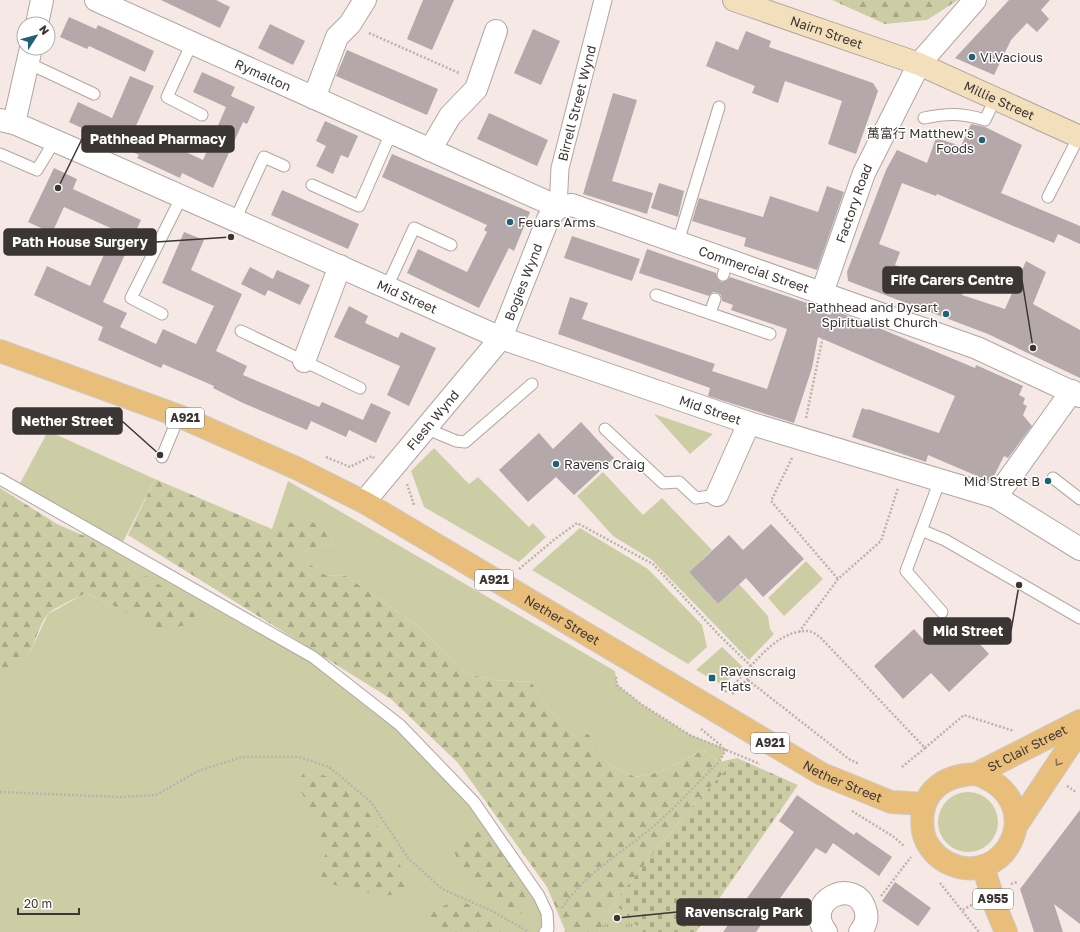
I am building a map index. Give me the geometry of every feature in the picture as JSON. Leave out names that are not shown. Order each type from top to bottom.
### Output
[{"type":"main road","name":"Nairn Street","points":[[734,0],[919,64]]},
{"type":"main road","name":"Millie Street","points":[[919,64],[1079,137]]},
{"type":"main road","name":"Nether Street","points":[[0,351],[179,416],[296,468],[364,502],[822,774],[891,802],[924,804]]},
{"type":"main road","name":"St Clair Street","points":[[976,774],[1080,721]]},
{"type":"main road","name":"St Clair Street","points":[[1016,826],[1080,730]]},
{"type":"main road","points":[[960,774],[976,774],[990,779],[1001,787],[1006,793],[1015,812],[1016,826],[1012,839],[1005,851],[996,860],[983,866],[968,868],[954,866],[940,859],[930,848],[924,834],[922,819],[924,804],[932,790],[945,780],[960,774]]},
{"type":"main road","name":"A955","points":[[983,866],[996,908],[1006,932]]},
{"type":"street","points":[[39,16],[42,0]]},
{"type":"street","name":"Rymalton","points":[[96,0],[129,7],[192,43],[558,207]]},
{"type":"street","points":[[314,98],[337,37],[350,24],[365,0]]},
{"type":"street","name":"Birrell Street Wynd","points":[[558,207],[560,168],[603,0]]},
{"type":"street","name":"Factory Road","points":[[827,295],[864,173],[919,64],[975,0]]},
{"type":"street","points":[[430,150],[450,116],[476,89],[496,31]]},
{"type":"street","points":[[7,121],[29,56]]},
{"type":"street","name":"Mid Street","points":[[7,121],[55,140],[501,338],[749,423],[996,497],[1080,550]]},
{"type":"street","name":"Commercial Street","points":[[558,207],[572,205],[678,242],[726,268],[827,295],[977,348],[1076,393]]},
{"type":"street","name":"Bogies Wynd","points":[[501,338],[548,219],[558,207]]},
{"type":"street","points":[[304,361],[340,266]]},
{"type":"street","name":"Flesh Wynd","points":[[364,502],[501,338]]},
{"type":"street","points":[[996,497],[1076,393]]},
{"type":"street","points":[[717,495],[749,423]]},
{"type":"street","points":[[826,932],[821,925],[820,918],[823,904],[828,898],[842,893],[849,894],[861,901],[865,907],[866,922],[860,932]]},
{"type":"lane","points":[[192,43],[167,97],[202,115]]},
{"type":"lane","points":[[29,56],[94,94]]},
{"type":"lane","points":[[924,118],[948,113],[971,116],[985,120],[995,99]]},
{"type":"lane","points":[[678,242],[719,107]]},
{"type":"lane","points":[[312,185],[358,206],[391,133]]},
{"type":"lane","points":[[1048,197],[1079,137]]},
{"type":"lane","points":[[0,154],[37,170],[55,140]]},
{"type":"lane","points":[[235,220],[264,157],[284,166]]},
{"type":"lane","points":[[162,314],[130,298],[182,196]]},
{"type":"lane","points":[[387,287],[414,228],[451,245]]},
{"type":"lane","points":[[656,295],[770,334]]},
{"type":"lane","points":[[710,314],[715,299]]},
{"type":"lane","points":[[241,331],[360,388]]},
{"type":"lane","points":[[425,428],[456,441],[465,442],[532,384]]},
{"type":"lane","points":[[162,457],[179,416]]},
{"type":"lane","points":[[605,429],[663,483],[678,482],[696,498],[717,495]]},
{"type":"lane","points":[[1053,478],[1080,499]]},
{"type":"lane","points":[[0,480],[313,657],[400,725],[474,802],[539,896],[547,913],[546,931]]},
{"type":"lane","points":[[940,480],[906,571],[942,612]]},
{"type":"lane","points":[[921,530],[945,540],[1080,618]]},
{"type":"path","points":[[350,24],[478,81]]},
{"type":"path","points":[[827,295],[802,438],[771,501],[838,579]]},
{"type":"path","points":[[799,632],[838,579],[881,541],[904,469]]},
{"type":"path","points":[[519,569],[577,523],[653,564],[718,634],[756,671],[731,696]]},
{"type":"path","points":[[726,692],[777,641],[799,632],[809,631],[821,638],[925,748]]},
{"type":"path","points":[[615,671],[617,685],[641,704],[690,735],[761,765]]},
{"type":"path","points":[[748,680],[849,759],[864,767]]},
{"type":"path","points":[[902,767],[964,715],[1023,734],[1030,746]]},
{"type":"path","points":[[697,726],[726,749]]},
{"type":"path","points":[[546,931],[579,885],[603,864],[656,824],[719,762],[726,749]]},
{"type":"path","points":[[0,792],[121,797],[156,795],[198,771],[242,757],[299,757],[329,767],[371,802],[408,858],[442,889],[492,911],[529,932]]},
{"type":"path","points":[[845,807],[894,837],[913,855],[880,898],[865,907]]},
{"type":"path","points":[[935,877],[964,910],[979,932]]},
{"type":"green space","points":[[832,0],[958,0],[927,20],[885,24]]},
{"type":"green space","points":[[654,414],[713,434],[690,454]]},
{"type":"green space","points":[[48,431],[155,479],[120,548],[313,657],[400,725],[474,802],[539,896],[545,932],[0,932],[0,671],[30,652],[48,614],[86,593],[120,609],[199,612],[82,535],[85,528],[17,489]]},
{"type":"green space","points":[[434,448],[469,484],[478,477],[529,527],[533,523],[546,537],[519,562],[424,507],[411,471]]},
{"type":"green space","points":[[603,472],[643,515],[662,498],[712,550],[689,572],[718,604],[739,584],[768,616],[770,629],[774,634],[749,660],[652,560],[613,536],[577,496]]},
{"type":"green space","points":[[155,479],[272,529],[304,518],[330,531],[334,544],[294,553],[325,575],[346,576],[415,624],[468,674],[493,680],[531,682],[553,715],[589,735],[608,764],[635,777],[660,772],[703,750],[719,762],[737,758],[682,818],[614,903],[599,932],[564,932],[565,930],[547,887],[458,763],[391,699],[128,535]]},
{"type":"green space","points":[[288,481],[615,671],[617,685],[641,704],[690,735],[726,749],[719,762],[703,750],[660,772],[635,777],[608,764],[588,735],[553,715],[531,682],[493,680],[468,674],[415,624],[346,576],[325,575],[293,553],[334,544],[330,531],[272,529]]},
{"type":"green space","points":[[0,488],[57,524],[82,535],[200,611],[186,625],[158,631],[120,609],[86,593],[50,612],[42,624],[26,657],[12,668],[0,671]]},
{"type":"green space","points":[[580,528],[648,569],[702,625],[707,647],[688,664],[532,570]]},
{"type":"green space","points":[[806,561],[823,579],[784,616],[768,598]]},
{"type":"green space","points":[[722,647],[743,667],[722,685],[696,670]]},
{"type":"green space","points":[[737,758],[798,785],[696,932],[643,932],[614,903],[682,818]]},
{"type":"green space","points":[[309,769],[339,782],[370,815],[407,877],[404,893],[383,896],[349,889],[322,881],[321,864],[327,851],[311,811],[296,781]]},
{"type":"green space","points":[[968,792],[985,797],[993,805],[998,822],[993,839],[985,847],[968,852],[951,847],[943,839],[938,822],[943,805],[951,797]]},
{"type":"green space","points":[[479,828],[486,831],[531,896],[521,914],[500,903],[474,884],[464,872],[453,850],[457,838]]},
{"type":"green space","points":[[457,899],[495,917],[507,927],[503,932],[435,932],[428,921],[434,911]]},
{"type":"green space","points":[[614,903],[643,932],[599,932]]},
{"type":"building","points":[[161,0],[216,0],[230,7],[220,28]]},
{"type":"building","points":[[423,0],[454,0],[432,50],[407,39]]},
{"type":"building","points":[[1009,0],[1050,0],[1041,10],[1049,19],[1037,32],[1027,23],[1011,40],[994,75],[955,58]]},
{"type":"building","points":[[69,17],[96,29],[98,25],[154,51],[145,72],[89,46],[87,49],[60,37]]},
{"type":"building","points":[[270,24],[305,41],[293,65],[258,48]]},
{"type":"building","points":[[533,29],[560,41],[541,85],[514,73]]},
{"type":"building","points":[[746,31],[771,41],[769,47],[873,83],[878,91],[856,154],[828,144],[842,101],[785,81],[778,103],[752,93],[755,86],[706,66],[716,41],[738,50]]},
{"type":"building","points":[[347,50],[438,89],[427,115],[336,76]]},
{"type":"building","points":[[202,72],[235,87],[231,96],[255,107],[247,124],[243,122],[213,188],[182,173],[180,178],[137,158],[139,155],[69,122],[78,102],[112,118],[130,76],[154,86],[135,128],[203,160],[226,107],[193,92]]},
{"type":"building","points":[[613,93],[637,100],[612,181],[653,193],[647,214],[583,194]]},
{"type":"building","points":[[489,113],[548,140],[537,166],[477,139]]},
{"type":"building","points":[[325,121],[358,136],[348,158],[341,155],[333,174],[316,166],[326,146],[316,141]]},
{"type":"building","points":[[971,124],[985,127],[1022,145],[1001,193],[1080,226],[1080,244],[1058,234],[1054,243],[937,194],[936,196],[902,183],[879,244],[900,252],[895,265],[941,282],[944,273],[967,281],[962,295],[1005,309],[1026,261],[1046,272],[1033,304],[1080,330],[1080,378],[988,334],[848,281],[847,272],[886,170],[897,150],[927,163],[936,138],[961,146]]},
{"type":"building","points":[[392,154],[530,212],[514,251],[509,248],[479,308],[407,273],[418,249],[467,272],[487,232],[484,230],[487,225],[382,177]]},
{"type":"building","points":[[54,168],[77,179],[73,189],[141,220],[103,302],[127,313],[120,327],[156,344],[163,329],[196,344],[214,306],[162,283],[184,232],[204,240],[191,270],[242,294],[216,351],[247,366],[243,375],[319,407],[322,402],[363,420],[371,403],[391,412],[376,443],[349,430],[346,437],[311,421],[307,430],[243,403],[213,388],[214,386],[163,364],[161,368],[98,340],[103,327],[34,295],[47,266],[90,286],[115,230],[64,207],[52,233],[28,222]]},
{"type":"building","points":[[659,183],[684,191],[678,217],[651,208]]},
{"type":"building","points":[[827,186],[844,192],[817,270],[744,246],[746,238],[692,221],[699,198],[763,217],[770,196],[818,212]]},
{"type":"building","points":[[282,190],[359,224],[348,249],[271,215]]},
{"type":"building","points":[[572,236],[640,259],[632,281],[564,258]]},
{"type":"building","points":[[647,249],[716,273],[721,282],[730,277],[807,303],[806,307],[830,315],[832,310],[975,368],[976,365],[1023,386],[1019,395],[1025,398],[1023,404],[1027,406],[1023,415],[1032,426],[1008,458],[1004,456],[991,482],[928,455],[926,462],[852,437],[862,408],[939,433],[955,396],[818,337],[812,368],[794,423],[708,396],[710,388],[558,334],[570,297],[588,303],[582,319],[715,364],[712,371],[767,389],[787,329],[731,310],[733,305],[722,301],[721,295],[718,293],[713,292],[709,296],[639,273]]},
{"type":"building","points":[[250,267],[273,279],[277,270],[310,285],[300,305],[268,290],[265,296],[241,284]]},
{"type":"building","points":[[349,306],[368,316],[365,323],[398,338],[401,332],[436,348],[409,406],[387,395],[400,366],[334,337]]},
{"type":"building","name":"Ravens Craig","points":[[581,422],[614,458],[574,495],[556,477],[528,502],[499,470],[539,433],[553,449]]},
{"type":"building","points":[[771,524],[804,559],[763,597],[746,578],[718,604],[689,572],[729,535],[743,550]]},
{"type":"building","points":[[957,619],[989,654],[949,692],[931,673],[903,699],[874,666],[914,629],[928,645]]},
{"type":"building","points":[[797,795],[854,835],[856,832],[892,857],[879,876],[833,843],[826,854],[816,848],[756,932],[723,932],[794,832],[779,821]]},
{"type":"building","points":[[1080,810],[1080,924],[1054,904],[1063,932],[1034,932],[1020,889]]},
{"type":"building","points":[[895,882],[931,908],[918,926],[882,901]]},
{"type":"place","name":"Vi.Vacious","points":[[972,57]]},
{"type":"place","name":"萬富行 Matthew's Foods","points":[[982,140]]},
{"type":"place","name":"Pathhead Pharmacy","points":[[58,188]]},
{"type":"place","name":"Feuars Arms","points":[[510,222]]},
{"type":"place","name":"Path House Surgery","points":[[231,237]]},
{"type":"place","name":"Pathhead and Dysart Spiritualist Church","points":[[946,314]]},
{"type":"place","name":"Fife Carers Centre","points":[[1033,348]]},
{"type":"place","name":"Nether Street","points":[[160,455]]},
{"type":"place","name":"Ravens Craig","points":[[556,464]]},
{"type":"place","name":"Mid Street B","points":[[1048,481]]},
{"type":"place","name":"Mid Street","points":[[1019,585]]},
{"type":"place","name":"Ravenscraig Flats","points":[[712,678]]},
{"type":"place","name":"Ravenscraig Park","points":[[617,918]]}]
